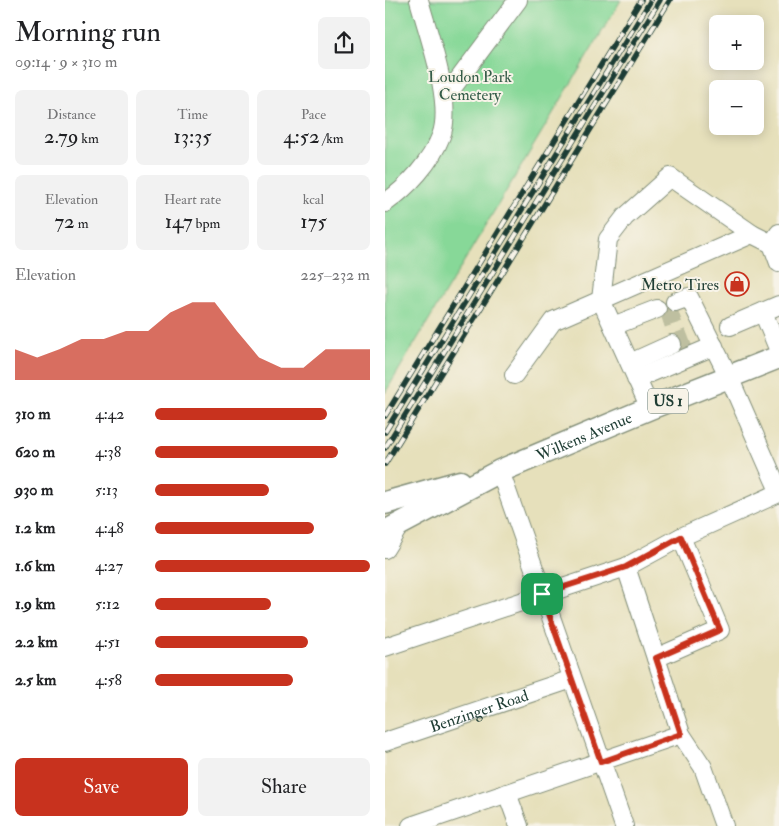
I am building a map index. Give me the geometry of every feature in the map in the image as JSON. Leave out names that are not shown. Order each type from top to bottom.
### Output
[{"type":"main road","name":"Wilkens Avenue","points":[[392,528],[500,471],[650,408],[779,357]]},
{"type":"main road","name":"Wilkens Avenue","points":[[385,503],[500,471]]},
{"type":"street","points":[[385,203],[413,178],[431,155],[442,134],[444,99],[419,0]]},
{"type":"street","points":[[444,99],[518,0]]},
{"type":"street","points":[[650,408],[601,300],[608,239],[625,217],[670,177],[752,234],[775,239],[779,263]]},
{"type":"street","points":[[515,375],[553,321],[752,234]]},
{"type":"street","points":[[730,326],[779,305]]},
{"type":"street","points":[[385,647],[626,567],[681,537],[779,492],[729,376],[714,346],[698,333],[683,307]]},
{"type":"street","points":[[763,312],[779,351]]},
{"type":"street","points":[[615,331],[659,314]]},
{"type":"street","points":[[633,371],[672,344]]},
{"type":"street","points":[[633,371],[714,346]]},
{"type":"street","points":[[500,471],[623,826]]},
{"type":"street","points":[[385,549],[392,528],[417,494]]},
{"type":"street","points":[[656,658],[720,630],[681,537]]},
{"type":"street","points":[[626,567],[681,734],[703,767],[724,826]]},
{"type":"street","name":"Benzinger Road","points":[[385,742],[572,679]]},
{"type":"street","points":[[411,826],[681,734]]},
{"type":"street","points":[[507,794],[519,826]]},
{"type":"green space","name":"Loudon Park Cemetery","points":[[385,0],[621,0],[385,393]]},
{"type":"tunnel","points":[[662,319],[680,313]]},
{"type":"tunnel","points":[[672,344],[690,337]]},
{"type":"railway","points":[[385,416],[641,0]]},
{"type":"railway","points":[[385,432],[651,0]]},
{"type":"railway","points":[[385,448],[660,0]]},
{"type":"railway","points":[[385,464],[670,0]]},
{"type":"place","name":"Metro Tires","points":[[737,284]]},
{"type":"route","points":[[681,537],[720,630],[656,658],[681,734],[601,762],[542,594],[626,567],[681,537]]}]
